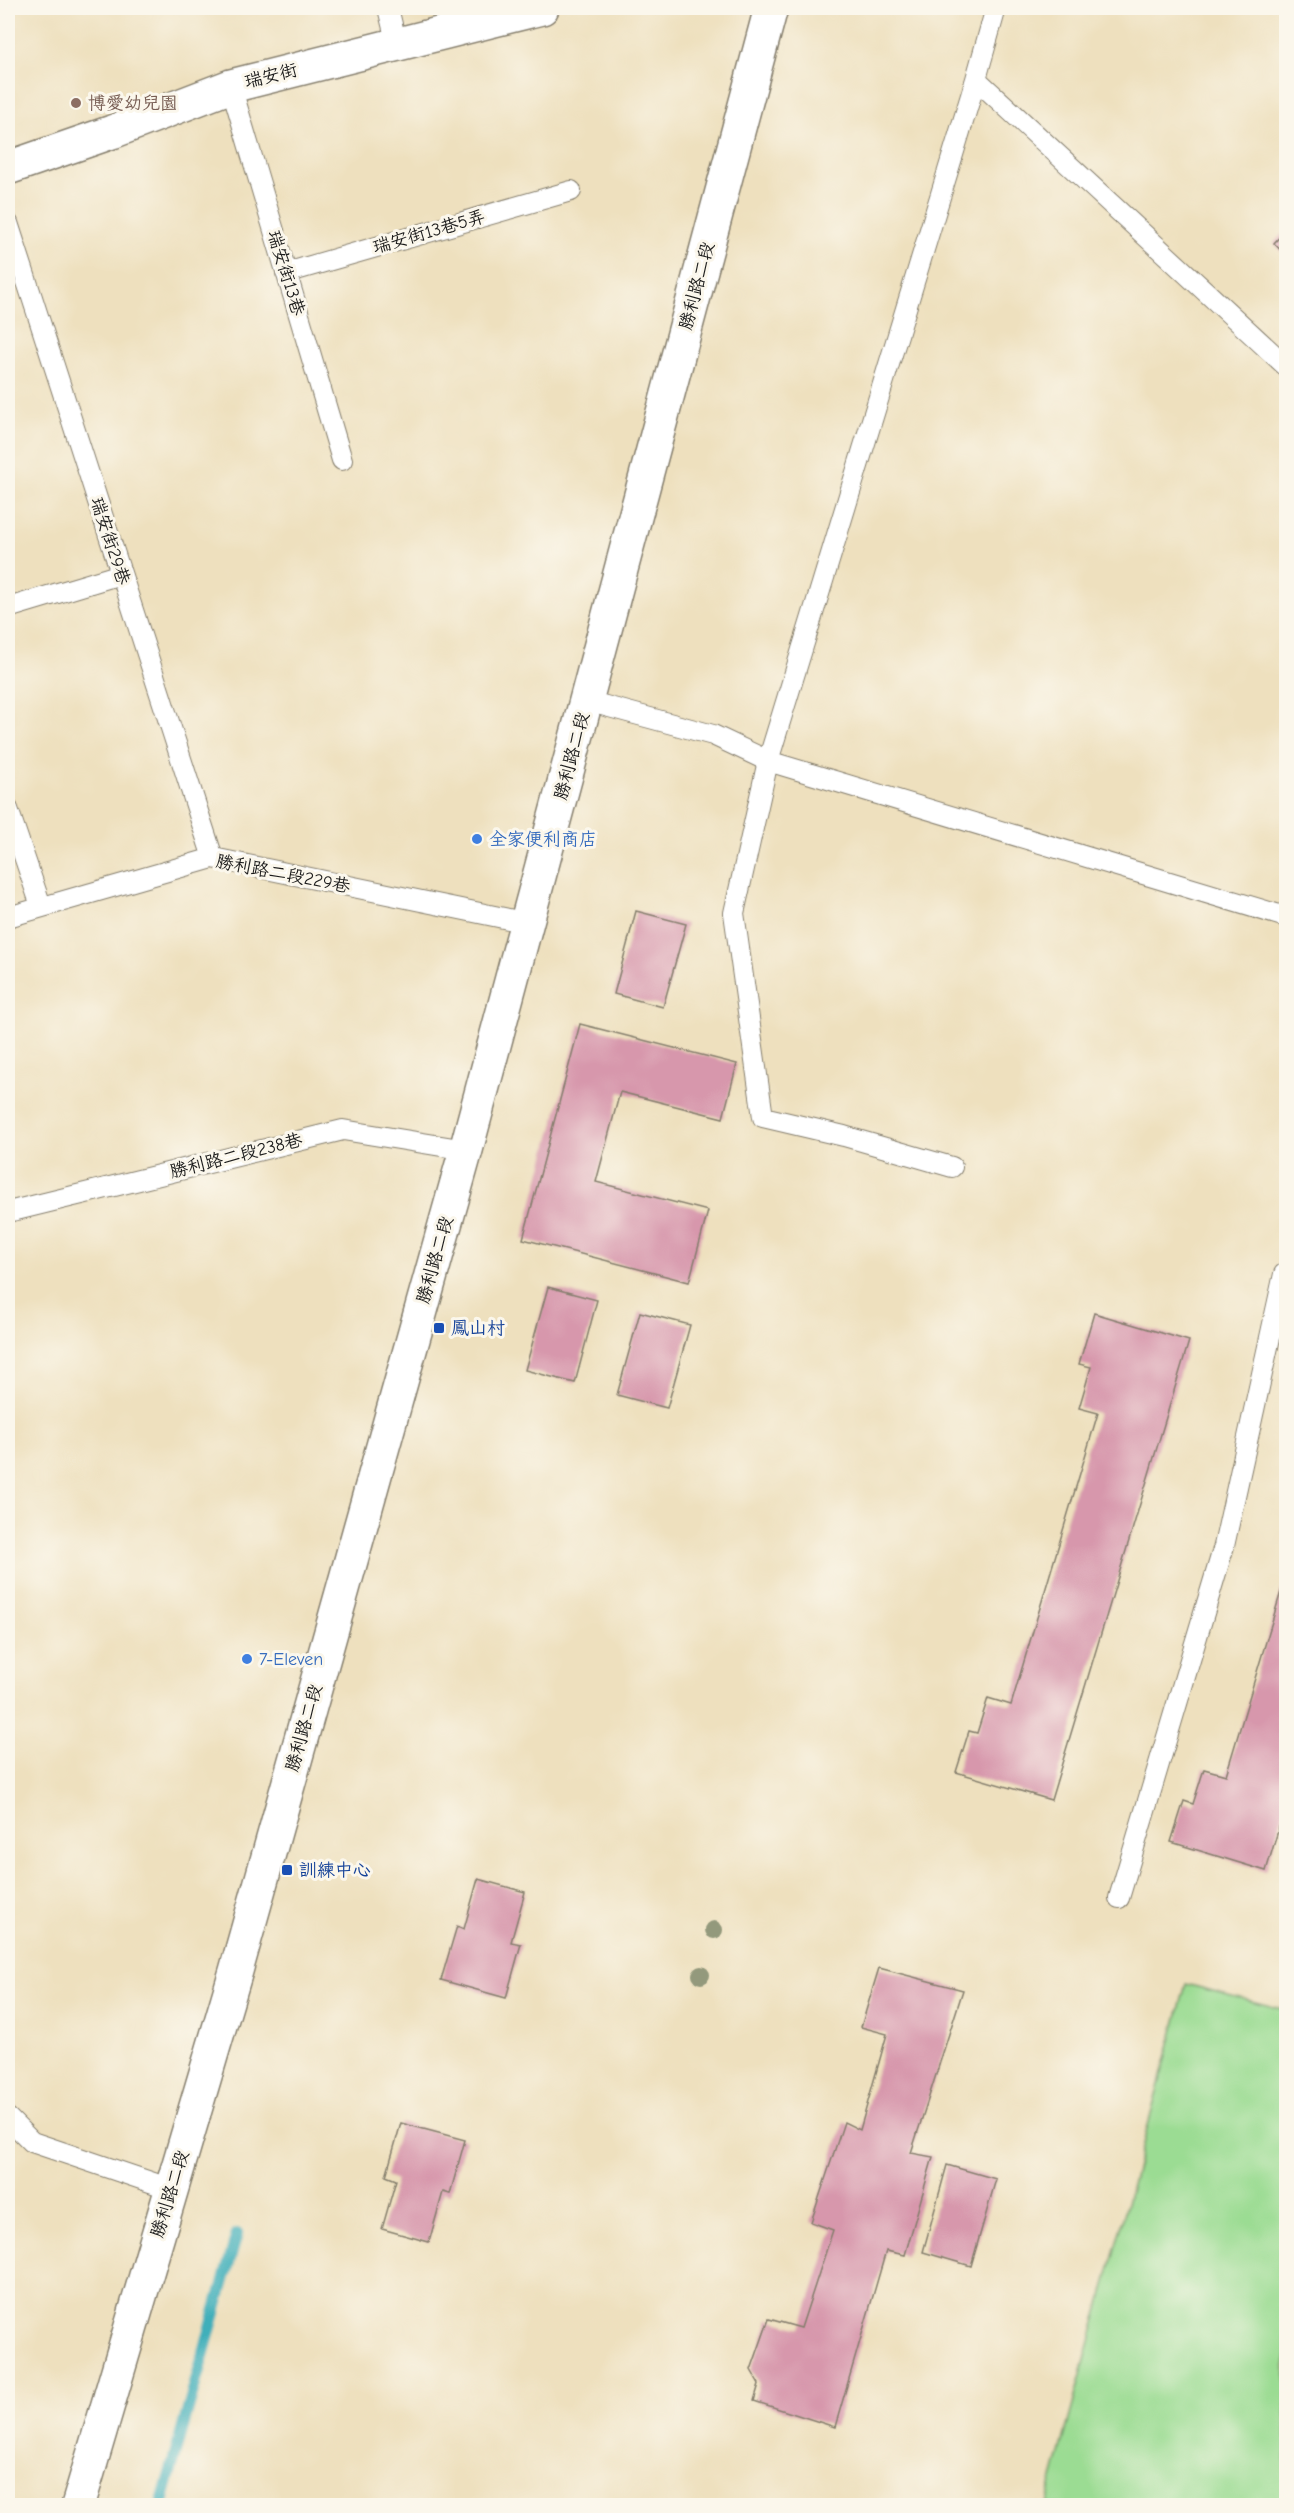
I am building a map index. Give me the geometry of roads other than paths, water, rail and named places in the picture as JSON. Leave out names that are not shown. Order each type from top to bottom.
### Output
[{"type":"main road","name":"瑞安街","points":[[8,168],[112,132],[231,86],[542,8]]},
{"type":"main road","name":"勝利路二段","points":[[78,2505],[236,1971],[466,1150],[771,8]]},
{"type":"lane","points":[[388,8],[398,45]]},
{"type":"lane","points":[[952,1167],[844,1136],[763,1117],[734,913],[768,761],[996,8]]},
{"type":"lane","points":[[976,79],[1287,366]]},
{"type":"lane","name":"瑞安街13巷","points":[[231,86],[342,460]]},
{"type":"lane","name":"瑞安街13巷5弄","points":[[286,273],[571,191]]},
{"type":"lane","name":"瑞安街29巷","points":[[8,223],[213,858]]},
{"type":"lane","points":[[8,608],[121,574]]},
{"type":"lane","points":[[587,701],[713,735],[768,761],[1287,917]]},
{"type":"lane","points":[[8,809],[42,906]]},
{"type":"lane","name":"勝利路二段229巷","points":[[8,917],[213,858],[528,923]]},
{"type":"lane","name":"勝利路二段238巷","points":[[8,1212],[343,1130],[466,1150]]},
{"type":"lane","points":[[1119,1898],[1224,1546],[1284,1274]]},
{"type":"lane","points":[[8,2118],[32,2142],[171,2189]]},
{"type":"waterway","points":[[161,2506],[237,2234]]},
{"type":"place","name":"博愛幼兒園","points":[[76,103]]},
{"type":"place","name":"全家便利商店","points":[[477,839]]},
{"type":"place","name":"鳳山村","points":[[439,1328]]},
{"type":"place","name":"7-Eleven","points":[[247,1659]]},
{"type":"place","name":"訓練中心","points":[[287,1870]]}]
